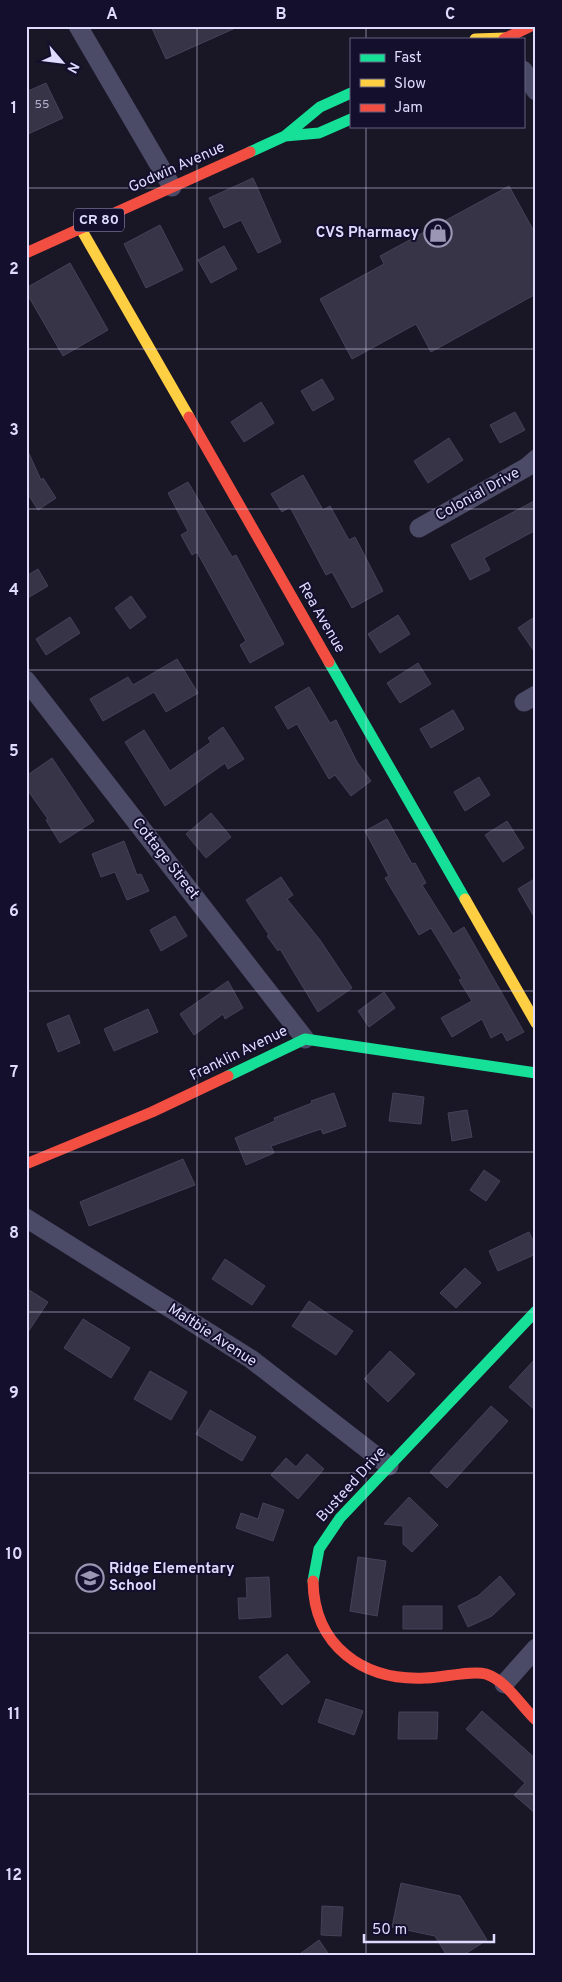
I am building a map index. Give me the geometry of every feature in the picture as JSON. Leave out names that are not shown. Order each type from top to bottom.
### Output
[{"type":"street","points":[[78,26],[172,187]]},
{"type":"street","points":[[505,38],[528,27]]},
{"type":"street","points":[[524,72],[536,92]]},
{"type":"street","name":"Godwin Avenue","points":[[26,253],[285,136],[320,107],[350,93]]},
{"type":"street","name":"Godwin Avenue","points":[[285,136],[319,133],[350,119]]},
{"type":"street","name":"Rea Avenue","points":[[80,229],[536,1023]]},
{"type":"street","name":"Colonial Drive","points":[[419,528],[527,467],[536,459]]},
{"type":"street","name":"Cottage Street","points":[[26,680],[305,1039]]},
{"type":"street","name":"Franklin Avenue","points":[[26,1164],[152,1112],[305,1039],[536,1073]]},
{"type":"street","name":"Maltbie Avenue","points":[[26,1218],[251,1360],[389,1466]]},
{"type":"street","name":"Busteed Drive","points":[[536,1311],[340,1518],[325,1537],[317,1554],[313,1573],[313,1594],[317,1615],[326,1634],[339,1650],[356,1664],[392,1677],[412,1678],[483,1673],[494,1676],[504,1684],[524,1710],[536,1720]]},
{"type":"street","points":[[504,1684],[536,1648]]},
{"type":"building","points":[[151,26],[240,26],[166,59]]},
{"type":"building","points":[[46,83],[63,118],[26,135],[26,92]]},
{"type":"building","points":[[253,178],[281,242],[258,253],[241,220],[224,228],[209,198]]},
{"type":"building","points":[[509,186],[536,235],[536,294],[431,352],[416,324],[352,359],[320,299],[384,264],[380,256]]},
{"type":"building","points":[[160,225],[183,270],[146,288],[124,244]]},
{"type":"building","points":[[224,246],[237,269],[211,283],[198,260]]},
{"type":"building","points":[[70,263],[108,330],[63,356],[26,292],[26,288]]},
{"type":"building","points":[[322,379],[334,399],[313,411],[301,391]]},
{"type":"building","points":[[261,402],[274,423],[244,442],[231,422]]},
{"type":"building","points":[[515,412],[525,430],[500,443],[490,425]]},
{"type":"building","points":[[449,438],[463,460],[428,483],[414,461]]},
{"type":"building","points":[[26,447],[41,480],[43,478],[56,498],[38,510],[26,491]]},
{"type":"building","points":[[303,475],[323,510],[330,506],[349,540],[355,537],[383,591],[352,608],[332,572],[326,575],[290,507],[282,512],[271,494]]},
{"type":"building","points":[[188,482],[232,557],[236,555],[284,644],[250,663],[240,645],[246,641],[197,552],[192,555],[181,535],[188,531],[168,493]]},
{"type":"building","points":[[536,500],[536,530],[484,558],[490,570],[470,580],[451,545]]},
{"type":"building","points":[[38,569],[48,586],[26,599],[26,576]]},
{"type":"building","points":[[131,596],[146,617],[130,629],[115,608]]},
{"type":"building","points":[[398,615],[410,634],[380,653],[368,634]]},
{"type":"building","points":[[536,616],[536,654],[518,628]]},
{"type":"building","points":[[70,617],[80,633],[46,655],[36,639]]},
{"type":"building","points":[[177,659],[198,693],[166,712],[154,692],[103,721],[90,699],[128,677],[133,685]]},
{"type":"building","points":[[418,663],[431,684],[400,703],[387,683]]},
{"type":"building","points":[[309,687],[330,723],[336,720],[357,762],[371,781],[351,796],[335,775],[329,779],[297,724],[288,729],[275,707]]},
{"type":"building","points":[[453,710],[464,729],[431,748],[420,729]]},
{"type":"building","points":[[223,727],[244,759],[228,769],[225,763],[165,806],[125,742],[144,730],[170,771],[211,742],[208,738]]},
{"type":"building","points":[[52,758],[94,821],[60,843],[46,820],[48,819],[26,788],[26,776]]},
{"type":"building","points":[[479,777],[490,795],[465,811],[454,792]]},
{"type":"building","points":[[211,813],[231,837],[206,858],[186,834]]},
{"type":"building","points":[[387,819],[412,864],[415,863],[426,883],[422,885],[453,934],[464,927],[524,1032],[507,1041],[502,1032],[491,1038],[482,1019],[452,1037],[441,1018],[472,1001],[459,980],[462,979],[431,928],[419,935],[385,878],[389,876],[365,831]]},
{"type":"building","points":[[507,821],[524,848],[503,862],[485,835]]},
{"type":"building","points":[[124,841],[137,875],[141,874],[149,891],[127,900],[115,872],[101,877],[92,854]]},
{"type":"building","points":[[281,877],[293,895],[287,899],[320,940],[352,988],[318,1012],[280,949],[278,951],[267,936],[269,935],[246,900]]},
{"type":"building","points":[[536,878],[536,920],[518,889]]},
{"type":"building","points":[[175,916],[187,936],[161,951],[150,930]]},
{"type":"building","points":[[228,981],[243,1008],[225,1019],[223,1014],[194,1035],[180,1014]]},
{"type":"building","points":[[384,992],[395,1008],[369,1027],[358,1011]]},
{"type":"building","points":[[148,1009],[158,1032],[114,1051],[104,1029]]},
{"type":"building","points":[[69,1015],[80,1043],[58,1052],[47,1024]]},
{"type":"building","points":[[334,1093],[346,1126],[323,1134],[321,1129],[271,1146],[274,1153],[246,1165],[235,1138],[275,1121],[274,1118],[312,1103],[311,1101]]},
{"type":"building","points":[[393,1093],[424,1097],[421,1124],[389,1121]]},
{"type":"building","points":[[467,1110],[472,1137],[452,1141],[448,1113]]},
{"type":"building","points":[[183,1159],[195,1185],[89,1226],[80,1202]]},
{"type":"building","points":[[484,1170],[500,1181],[486,1201],[470,1190]]},
{"type":"building","points":[[529,1232],[536,1247],[536,1254],[498,1271],[489,1251]]},
{"type":"building","points":[[225,1259],[265,1286],[252,1305],[212,1279]]},
{"type":"building","points":[[465,1268],[481,1283],[456,1308],[440,1293]]},
{"type":"building","points":[[26,1288],[48,1302],[26,1335]]},
{"type":"building","points":[[309,1301],[353,1331],[336,1355],[292,1326]]},
{"type":"building","points":[[83,1319],[130,1348],[111,1378],[64,1348]]},
{"type":"building","points":[[390,1351],[415,1374],[388,1402],[364,1379]]},
{"type":"building","points":[[536,1358],[536,1411],[509,1387]]},
{"type":"building","points":[[150,1371],[187,1392],[171,1420],[134,1399]]},
{"type":"building","points":[[491,1406],[508,1421],[447,1488],[430,1472]]},
{"type":"building","points":[[210,1410],[256,1437],[242,1461],[196,1434]]},
{"type":"building","points":[[307,1454],[324,1469],[298,1499],[271,1475],[286,1458],[296,1467]]},
{"type":"building","points":[[409,1497],[438,1525],[412,1552],[403,1544],[403,1526],[384,1524]]},
{"type":"building","points":[[263,1503],[284,1510],[273,1541],[236,1528],[241,1513],[258,1519]]},
{"type":"building","points":[[358,1557],[386,1561],[377,1616],[350,1611]]},
{"type":"building","points":[[500,1576],[515,1594],[492,1616],[468,1627],[458,1606],[478,1596]]},
{"type":"building","points":[[269,1577],[271,1617],[239,1619],[238,1598],[247,1598],[246,1578]]},
{"type":"building","points":[[403,1606],[442,1606],[442,1629],[403,1629]]},
{"type":"building","points":[[287,1654],[310,1682],[282,1705],[259,1677]]},
{"type":"building","points":[[326,1699],[363,1711],[354,1735],[318,1722]]},
{"type":"building","points":[[482,1711],[536,1759],[536,1814],[514,1795],[525,1783],[466,1729]]},
{"type":"building","points":[[399,1712],[438,1712],[437,1739],[398,1739]]},
{"type":"building","points":[[401,1883],[460,1896],[487,1940],[462,1956],[447,1956],[435,1936],[392,1927]]},
{"type":"building","points":[[322,1906],[343,1907],[341,1936],[321,1935]]},
{"type":"building","points":[[319,1940],[330,1956],[297,1956]]},
{"type":"traffic: fast","points":[[250,152],[285,136],[320,107],[350,93]]},
{"type":"traffic: fast","points":[[285,136],[319,133],[350,119]]},
{"type":"traffic: fast","points":[[329,662],[465,899]]},
{"type":"traffic: fast","points":[[228,1076],[305,1039],[536,1073]]},
{"type":"traffic: fast","points":[[313,1581],[319,1549],[340,1518],[536,1311]]},
{"type":"traffic: slow","points":[[81,229],[189,417]]},
{"type":"traffic: slow","points":[[465,899],[536,1023]]},
{"type":"traffic: jam","points":[[506,38],[531,26]]},
{"type":"traffic: jam","points":[[26,253],[250,152]]},
{"type":"traffic: jam","points":[[189,417],[329,662]]},
{"type":"traffic: jam","points":[[26,1164],[152,1112],[228,1076]]},
{"type":"traffic: jam","points":[[313,1581],[316,1604],[322,1624],[333,1641],[346,1655],[363,1666],[381,1673],[402,1677],[431,1678],[473,1673],[486,1674],[494,1677],[507,1688],[536,1720]]},
{"type":"place","name":"CVS Pharmacy","points":[[438,233]]},
{"type":"place","name":"Ridge Elementary School","points":[[90,1578]]}]
